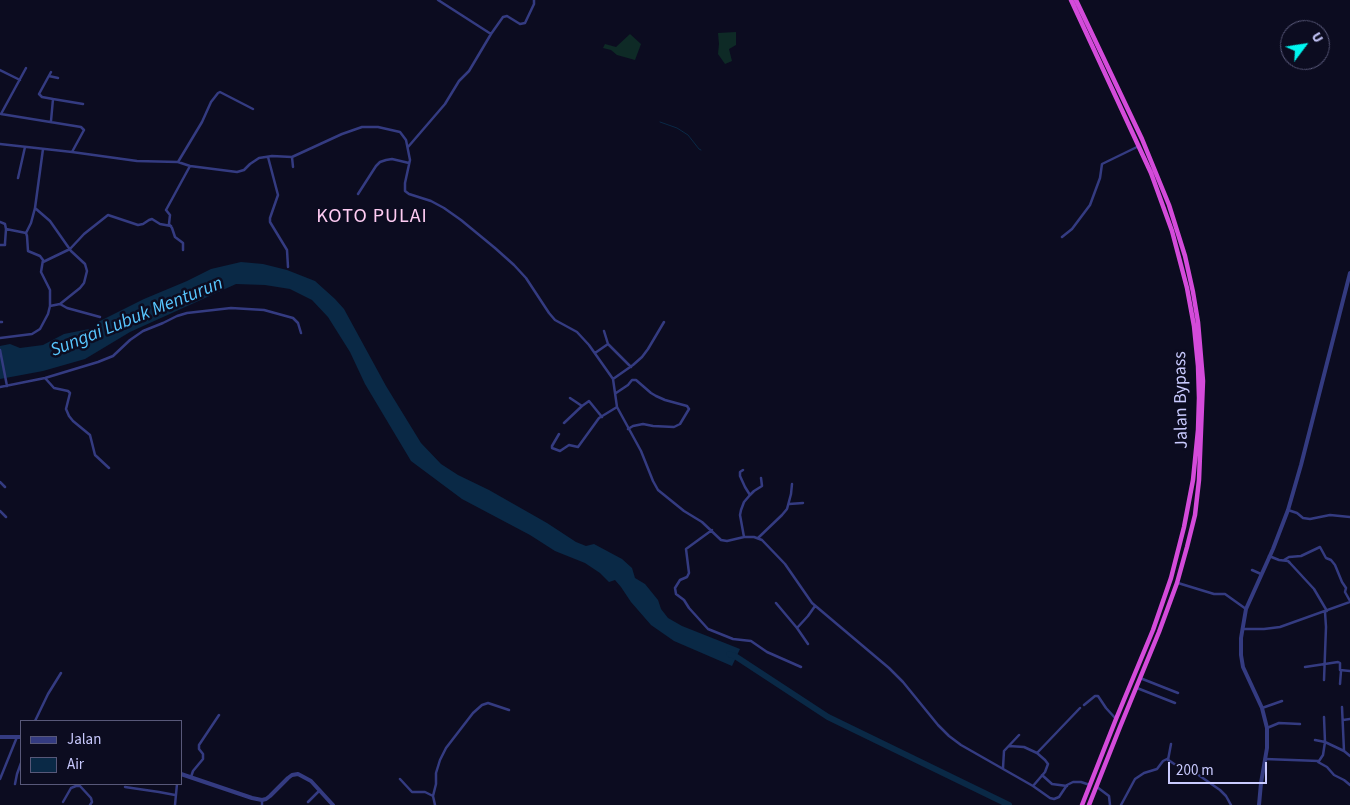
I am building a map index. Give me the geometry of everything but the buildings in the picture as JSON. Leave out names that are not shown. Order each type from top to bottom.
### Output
[{"type":"highway","name":"Jalan Bypass","points":[[1071,0],[1157,174],[1177,230],[1191,284],[1198,322],[1203,381],[1199,486],[1195,515],[1187,547],[1177,583],[1159,632],[1089,805]]},
{"type":"highway","name":"Jalan Bypass","points":[[1076,0],[1161,197],[1187,288],[1194,326],[1199,398],[1197,456],[1188,508],[1171,578],[1153,630],[1082,805]]},
{"type":"highway","points":[[1153,630],[1159,632]]},
{"type":"street","points":[[438,0],[491,34]]},
{"type":"street","points":[[408,147],[445,104],[459,81],[469,71],[504,16],[508,16],[520,24],[525,24],[534,0]]},
{"type":"street","points":[[26,68],[0,115],[51,121],[83,128],[84,130],[72,152]]},
{"type":"street","points":[[0,70],[20,80]]},
{"type":"street","points":[[51,72],[39,96],[82,104]]},
{"type":"street","points":[[49,76],[58,78]]},
{"type":"street","points":[[178,162],[202,122],[211,102],[218,93],[220,92],[253,109]]},
{"type":"street","points":[[51,121],[53,99]]},
{"type":"street","points":[[0,144],[137,160],[178,162],[190,166],[237,172],[244,170],[259,158],[292,157],[342,134],[362,128],[384,127],[400,132],[406,139],[408,147],[409,163],[405,186],[407,193],[431,201],[462,220],[526,278],[549,314],[577,332],[612,379],[617,407],[658,490],[702,522],[724,541],[744,537],[762,540],[778,556],[815,606],[889,668],[938,725],[961,745],[1033,786],[1047,797],[1054,799],[1061,795],[1067,786],[1073,782],[1090,785]]},
{"type":"street","points":[[1062,237],[1072,229],[1090,205],[1100,178],[1100,167],[1102,164],[1139,146]]},
{"type":"street","points":[[18,178],[25,147]]},
{"type":"street","points":[[0,338],[32,334],[40,329],[50,306],[50,290],[42,272],[42,258],[28,251],[26,233],[35,208],[43,149]]},
{"type":"street","points":[[268,157],[278,190],[270,222],[287,250],[288,267]]},
{"type":"street","points":[[292,157],[293,167]]},
{"type":"street","points":[[358,194],[380,162],[392,159],[409,163]]},
{"type":"street","points":[[183,250],[183,244],[175,237],[172,226],[169,224],[170,217],[166,209],[190,166]]},
{"type":"street","points":[[35,208],[50,221],[70,249],[85,264],[87,271],[84,283],[80,288],[60,304],[50,306]]},
{"type":"street","points":[[43,262],[70,249],[84,234],[108,215],[138,225],[152,219],[160,224],[172,226]]},
{"type":"street","points":[[0,222],[7,226],[5,245],[0,245]]},
{"type":"street","points":[[6,230],[26,233]]},
{"type":"street","points":[[1259,805],[1267,748],[1267,728],[1262,708],[1243,667],[1240,648],[1242,629],[1246,609],[1288,510],[1309,437],[1350,273]]},
{"type":"street","points":[[60,304],[67,308],[100,317]]},
{"type":"street","points":[[0,388],[7,384],[45,378],[113,356],[143,331],[187,313],[231,308],[264,310],[294,318],[298,323],[301,334]]},
{"type":"street","points":[[612,379],[631,367],[648,349],[664,322]]},
{"type":"street","points":[[604,330],[608,344],[631,367]]},
{"type":"street","points":[[594,353],[608,344]]},
{"type":"street","points":[[0,350],[7,384]]},
{"type":"street","points":[[45,378],[54,388],[70,393],[67,412],[72,420],[90,435],[95,455],[109,468]]},
{"type":"street","points":[[616,393],[632,380],[636,380],[656,396],[689,407],[680,424],[674,427],[643,424],[628,429]]},
{"type":"street","points":[[570,398],[582,406]]},
{"type":"street","points":[[564,423],[587,402],[590,402],[602,416]]},
{"type":"street","points":[[559,434],[552,448],[560,451],[570,445],[578,447],[598,419],[617,407]]},
{"type":"street","points":[[744,470],[740,472],[740,476],[744,487],[750,495]]},
{"type":"street","points":[[744,537],[741,510],[744,502],[750,495],[762,486],[761,478]]},
{"type":"street","points":[[0,482],[5,487]]},
{"type":"street","points":[[758,538],[782,516],[789,504],[792,484]]},
{"type":"street","points":[[789,504],[803,503]]},
{"type":"street","points":[[1288,510],[1297,513],[1303,518],[1317,518],[1330,515],[1350,516]]},
{"type":"street","points":[[0,511],[6,516]]},
{"type":"street","points":[[712,530],[686,549],[689,573],[687,577],[680,580],[675,588],[676,594],[686,602],[708,629],[733,640],[751,642],[801,668]]},
{"type":"street","points":[[1242,629],[1280,627],[1350,602],[1345,592],[1346,588],[1335,565],[1326,558],[1320,547],[1301,556],[1289,557],[1284,560]]},
{"type":"street","points":[[1269,556],[1290,563],[1314,589],[1326,611],[1324,680]]},
{"type":"street","points":[[1252,570],[1261,574]]},
{"type":"street","points":[[1177,583],[1214,594],[1225,594],[1246,609]]},
{"type":"street","points":[[776,603],[808,644]]},
{"type":"street","points":[[797,628],[815,606]]},
{"type":"street","points":[[1305,667],[1339,662],[1341,671],[1340,684]]},
{"type":"street","points":[[1341,671],[1350,671]]},
{"type":"street","points":[[35,720],[61,673]]},
{"type":"street","points":[[1140,678],[1178,693]]},
{"type":"street","points":[[1137,688],[1175,703]]},
{"type":"street","points":[[1084,705],[1097,695],[1116,719]]},
{"type":"street","points":[[1262,708],[1282,701]]},
{"type":"street","points":[[435,805],[433,796],[440,760],[446,748],[473,713],[482,705],[488,703],[509,710]]},
{"type":"street","points":[[1342,707],[1344,751]]},
{"type":"street","points":[[1037,753],[1080,708]]},
{"type":"street","points":[[191,777],[203,759],[199,745],[219,715]]},
{"type":"street","points":[[1318,762],[1321,759],[1325,742],[1324,717]]},
{"type":"street","points":[[1343,720],[1350,719]]},
{"type":"street","points":[[1267,728],[1279,723],[1300,724]]},
{"type":"street","points":[[1002,768],[1003,754],[1019,735]]},
{"type":"street","points":[[0,737],[19,737],[0,779]]},
{"type":"street","points":[[1315,740],[1325,742],[1350,756]]},
{"type":"street","points":[[1168,760],[1171,744]]},
{"type":"street","points":[[1009,746],[1024,747],[1037,753],[1048,764],[1033,786]]},
{"type":"street","points":[[1265,759],[1318,762],[1350,785]]},
{"type":"street","points":[[1121,805],[1135,779],[1144,773],[1157,770],[1163,761],[1168,760]]},
{"type":"street","points":[[1168,760],[1180,768],[1197,774],[1220,790],[1231,805]]},
{"type":"street","points":[[15,784],[20,766]]},
{"type":"street","points":[[182,774],[262,802],[292,775],[302,776],[311,781],[333,805]]},
{"type":"street","points":[[1042,775],[1055,786],[1067,786]]},
{"type":"street","points":[[400,779],[412,792],[425,792],[433,796]]},
{"type":"street","points":[[63,802],[71,788],[80,785],[91,798],[92,802],[90,805]]},
{"type":"street","points":[[176,805],[177,785]]},
{"type":"street","points":[[125,787],[176,796]]},
{"type":"street","points":[[1097,787],[1109,796],[1110,805]]},
{"type":"street","points":[[308,802],[320,790]]},
{"type":"green space","points":[[736,32],[736,45],[729,49],[732,61],[725,64],[718,54],[718,33]]},
{"type":"green space","points":[[630,34],[641,44],[635,60],[617,55],[611,50],[603,48],[605,44],[616,47]]},
{"type":"water","points":[[241,262],[263,264],[287,270],[315,281],[344,309],[386,386],[421,443],[441,464],[547,523],[576,542],[586,546],[594,544],[622,559],[632,568],[635,578],[645,584],[658,600],[661,609],[668,618],[682,626],[740,649],[732,666],[674,641],[651,625],[615,580],[609,582],[585,563],[555,551],[530,535],[462,499],[411,461],[365,384],[350,352],[328,317],[312,300],[290,289],[265,285],[236,284],[130,332],[85,359],[43,371],[0,379],[0,346],[10,344],[20,348],[43,345],[64,334],[94,328],[98,322],[144,299],[211,269]]},
{"type":"waterway","points":[[660,122],[677,128],[688,135],[701,150]]},
{"type":"waterway","name":"Sungai Lubuk Menturun","points":[[729,654],[735,656],[828,717],[1009,805]]},
{"type":"district","name":"KOTO PULAI","points":[[372,218]]}]
